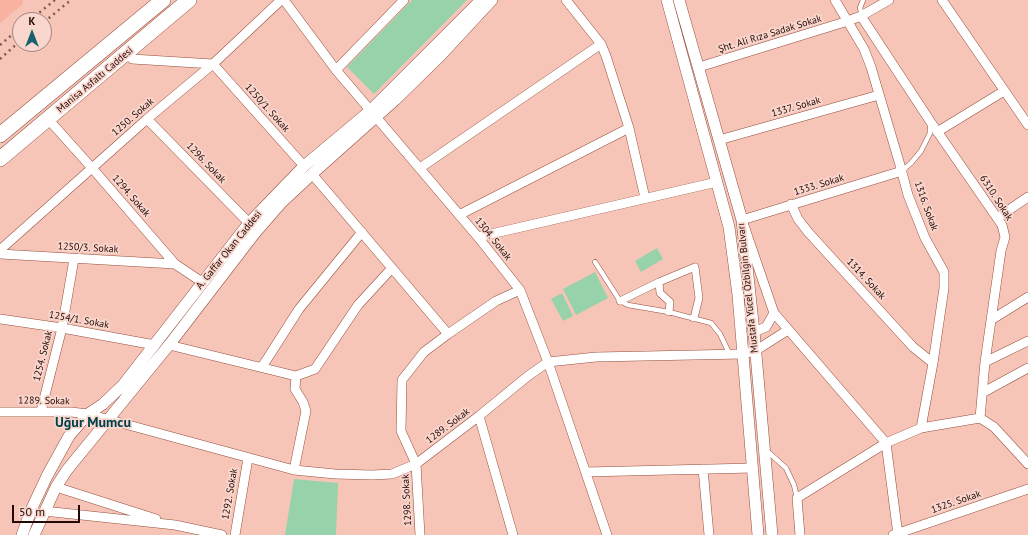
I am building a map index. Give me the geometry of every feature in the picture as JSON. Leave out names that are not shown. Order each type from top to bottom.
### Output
[{"type":"highway","name":"Manisa Asfaltı Caddesi","points":[[0,135],[163,0]]},
{"type":"highway","name":"Manisa Asfaltı Caddesi","points":[[0,159],[189,0]]},
{"type":"street","name":"1250. Sokak","points":[[0,250],[147,119],[213,64],[281,0]]},
{"type":"street","name":"1304. Sokak","points":[[284,0],[336,70],[478,237],[520,290],[548,362],[607,535]]},
{"type":"street","points":[[336,70],[404,0]]},
{"type":"street","name":"A. Gaffar Okan Caddesi","points":[[22,535],[32,508],[58,454],[69,436],[88,414],[102,404],[123,385],[249,223],[304,166],[374,114],[481,0]]},
{"type":"street","name":"A. Gaffar Okan Caddesi","points":[[34,535],[56,487],[67,470],[169,345],[255,233],[282,202],[374,114],[441,55],[492,0]]},
{"type":"street","points":[[566,0],[601,44],[606,56],[629,128],[645,198]]},
{"type":"street","name":"Mustafa Yücel Özbilgin Bulvarı","points":[[667,0],[729,227],[738,295],[758,535]]},
{"type":"street","name":"Mustafa Yücel Özbilgin Bulvarı","points":[[679,0],[742,220],[754,332],[772,535]]},
{"type":"street","name":"1316. Sokak","points":[[835,0],[864,49],[871,68],[908,195],[925,238],[944,272],[944,288],[921,428]]},
{"type":"street","points":[[848,21],[889,0]]},
{"type":"street","points":[[942,0],[1028,125]]},
{"type":"street","name":"6310. Sokak","points":[[861,15],[937,132],[1002,226],[1005,237],[1001,251],[985,362],[980,418]]},
{"type":"street","name":"Şht. Ali Rıza Sadak Sokak","points":[[699,68],[848,21]]},
{"type":"street","points":[[420,168],[601,44]]},
{"type":"street","points":[[132,59],[213,64]]},
{"type":"street","name":"1250/1. Sokak","points":[[213,64],[304,166]]},
{"type":"street","points":[[937,132],[1004,91]]},
{"type":"street","name":"1337. Sokak","points":[[719,140],[879,95]]},
{"type":"street","name":"1294. Sokak","points":[[48,119],[175,264],[202,282]]},
{"type":"street","name":"1296. Sokak","points":[[147,119],[249,223]]},
{"type":"street","points":[[459,215],[629,128]]},
{"type":"street","name":"1333. Sokak","points":[[742,220],[902,171]]},
{"type":"street","points":[[312,174],[448,334]]},
{"type":"street","points":[[478,237],[717,182]]},
{"type":"street","points":[[997,218],[1028,196]]},
{"type":"street","name":"1314. Sokak","points":[[792,204],[798,219],[808,232],[913,347],[933,362]]},
{"type":"street","points":[[742,220],[774,313],[886,443],[896,535]]},
{"type":"street","points":[[262,367],[298,309],[362,232]]},
{"type":"street","name":"1250/3. Sokak","points":[[0,254],[175,264]]},
{"type":"street","name":"1254. Sokak","points":[[41,411],[62,328],[74,259]]},
{"type":"street","points":[[620,301],[659,282],[695,267],[700,298],[694,318]]},
{"type":"street","points":[[169,345],[296,376],[314,369],[358,304],[392,268]]},
{"type":"street","points":[[659,282],[660,293],[670,302],[669,312]]},
{"type":"street","points":[[416,464],[401,431],[402,380],[424,352],[496,301],[520,290]]},
{"type":"street","points":[[991,320],[1028,297]]},
{"type":"street","points":[[754,332],[766,327],[774,313]]},
{"type":"street","name":"1254/1. Sokak","points":[[0,319],[62,328],[155,345]]},
{"type":"street","points":[[548,362],[596,357],[743,354],[755,351],[788,330]]},
{"type":"street","points":[[985,362],[1028,341]]},
{"type":"street","name":"1289. Sokak","points":[[0,412],[41,411],[88,414],[294,470],[335,474],[392,474],[416,464],[548,362]]},
{"type":"street","points":[[982,393],[1028,368]]},
{"type":"street","points":[[294,470],[306,411],[303,402],[295,389],[296,376]]},
{"type":"street","points":[[479,416],[513,535]]},
{"type":"street","points":[[800,535],[797,498],[886,443],[921,428],[980,418],[994,427],[1028,464]]},
{"type":"street","name":"1292. Sokak","points":[[234,535],[248,458]]},
{"type":"street","name":"1298. Sokak","points":[[416,464],[420,535]]},
{"type":"street","points":[[586,472],[753,468]]},
{"type":"street","points":[[703,469],[709,535]]},
{"type":"street","points":[[56,487],[175,525],[222,535]]},
{"type":"street","name":"1325. Sokak","points":[[896,535],[1028,489]]},
{"type":"street","points":[[44,511],[175,525]]},
{"type":"lane","points":[[861,15],[860,8],[863,0]]},
{"type":"lane","points":[[902,171],[916,158],[927,140],[930,133],[930,121]]},
{"type":"lane","points":[[595,262],[620,301],[710,323],[720,334],[730,355]]},
{"type":"lane","points":[[764,448],[786,468],[794,485],[797,498]]},
{"type":"shaded area","points":[[0,0],[23,0],[23,4],[0,23]]},
{"type":"green space","points":[[412,0],[467,0],[374,94],[347,67]]},
{"type":"green space","points":[[657,248],[663,259],[641,272],[635,261]]},
{"type":"green space","points":[[595,272],[608,298],[576,315],[563,289]]},
{"type":"green space","points":[[562,293],[573,316],[563,321],[551,299]]},
{"type":"green space","points":[[294,479],[338,483],[336,535],[285,535]]},
{"type":"railway","points":[[40,12],[55,0]]},
{"type":"railway","points":[[52,15],[71,0]]},
{"type":"railway","points":[[0,45],[12,35]]},
{"type":"railway","points":[[0,59],[12,48]]},
{"type":"district","name":"Uğur Mumcu","points":[[93,423]]}]
